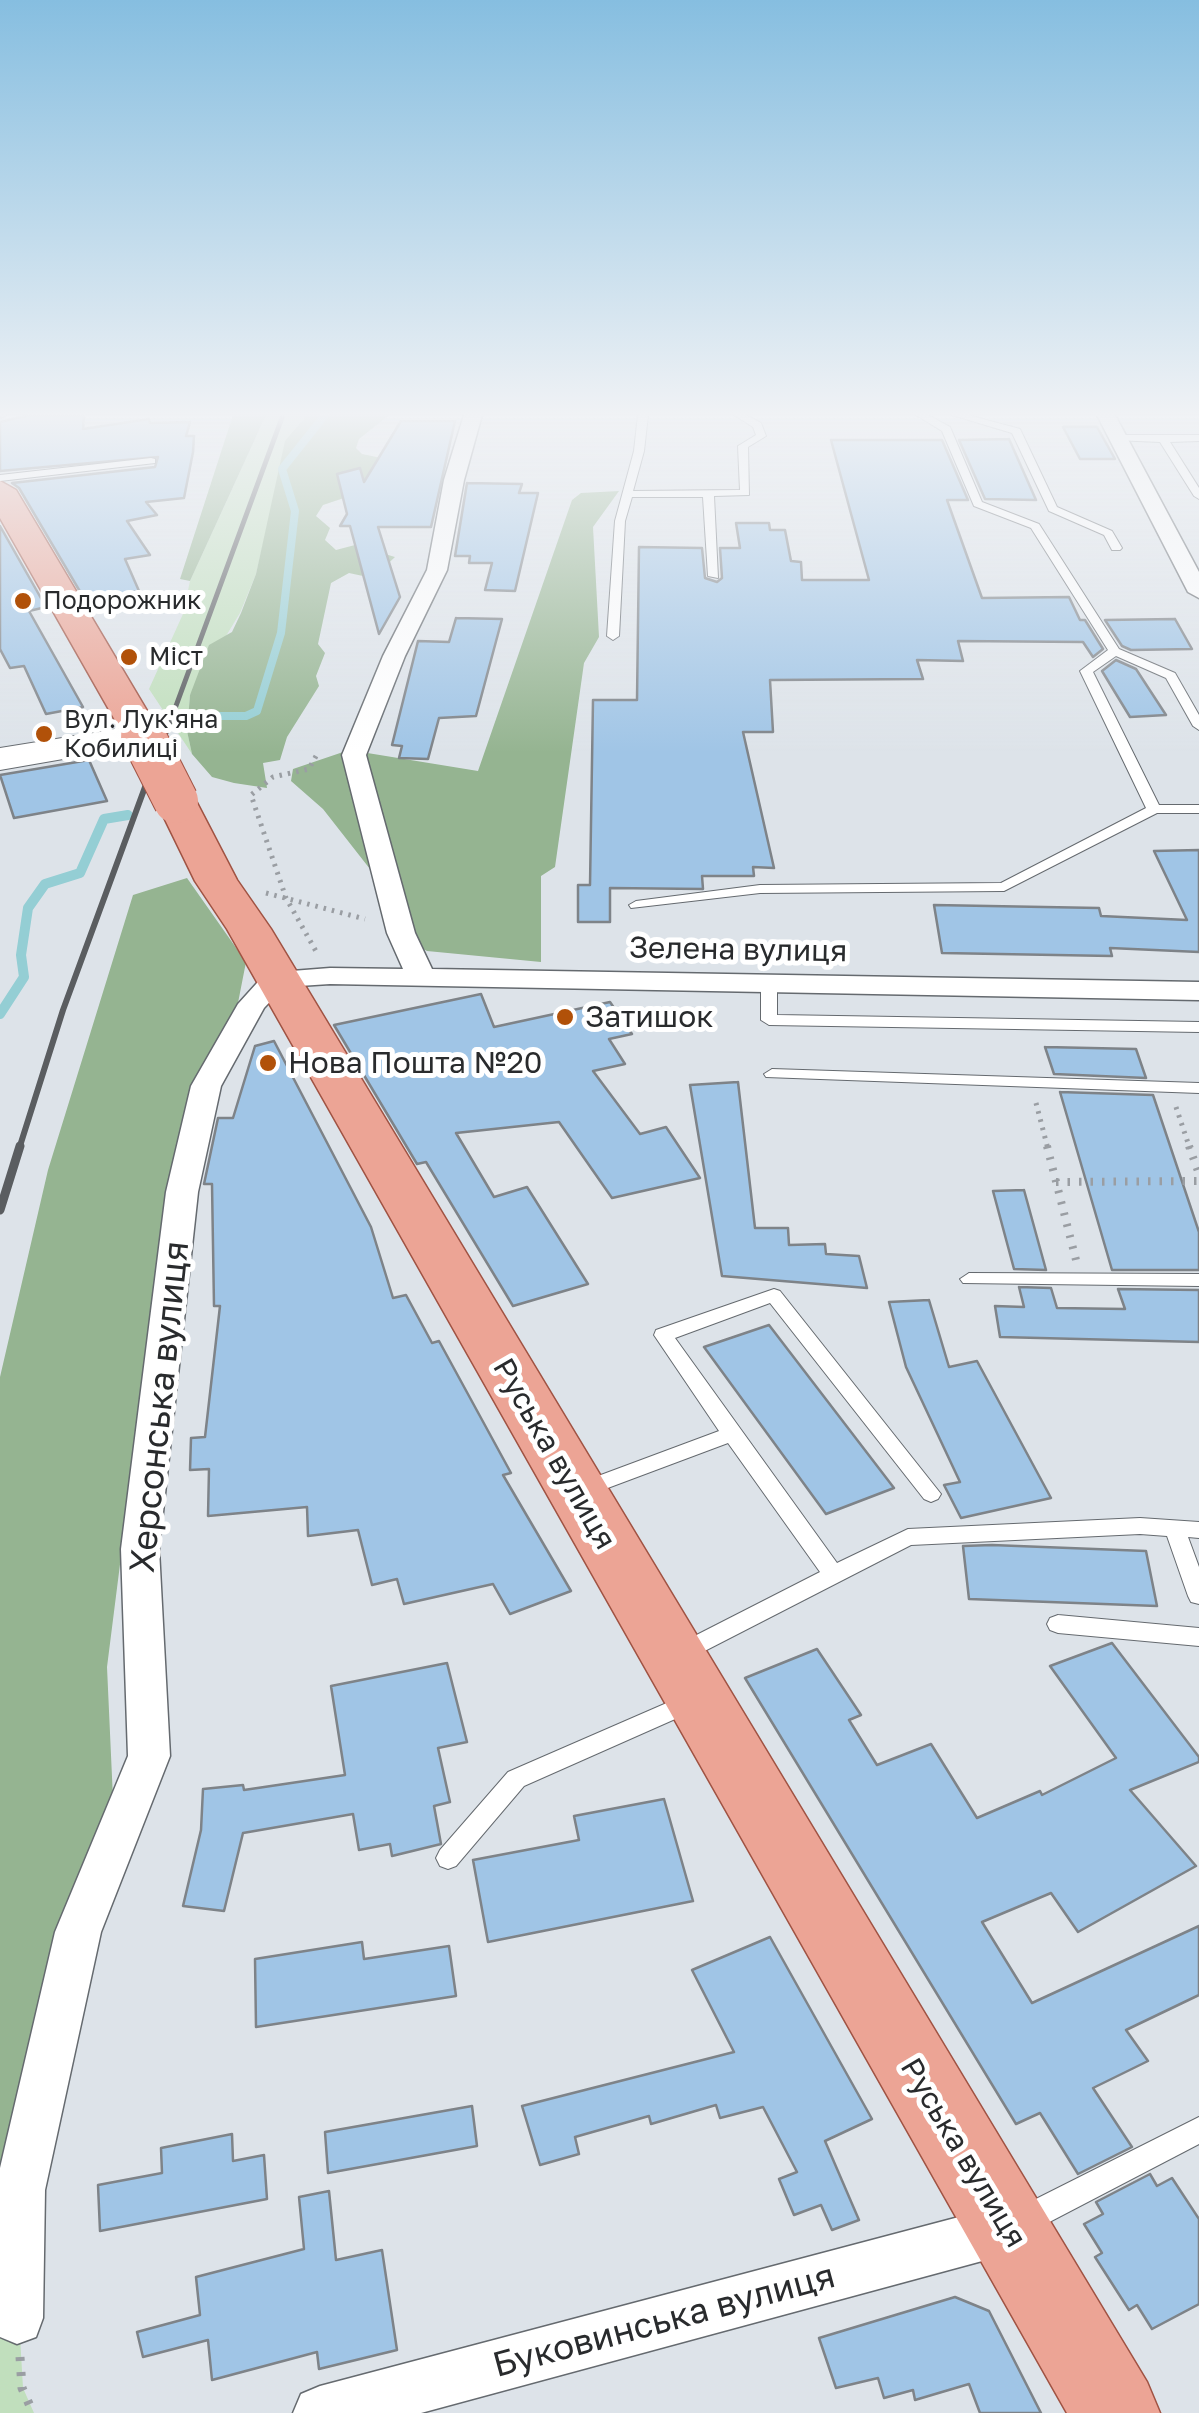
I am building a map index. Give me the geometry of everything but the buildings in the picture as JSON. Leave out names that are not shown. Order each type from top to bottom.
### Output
[{"type":"main road","name":"Руська вулиця","points":[[22,528],[142,736],[216,881],[303,978],[576,1492],[1116,2413]]},
{"type":"street","points":[[421,978],[402,932],[354,755],[394,656],[437,570],[445,528]]},
{"type":"street","points":[[1165,528],[1199,592]]},
{"type":"street","points":[[0,759],[142,736]]},
{"type":"street","name":"Зелена вулиця","points":[[303,978],[1199,991]]},
{"type":"street","name":"Херсонська вулиця","points":[[17,2318],[20,2190],[78,1932],[149,1756],[140,1548],[182,1192],[206,1086],[252,1004],[303,978]]},
{"type":"street","name":"Буковинська вулиця","points":[[320,2413],[394,2404],[1008,2229]]},
{"type":"lane","points":[[614,636],[620,528]]},
{"type":"lane","points":[[711,528],[714,576]]},
{"type":"lane","points":[[1036,528],[1115,651],[1171,676],[1199,726]]},
{"type":"lane","points":[[1096,528],[1108,533],[1116,548]]},
{"type":"lane","points":[[1115,651],[1086,671],[1154,809]]},
{"type":"lane","points":[[636,904],[760,889],[1004,887],[1154,809],[1199,809]]},
{"type":"lane","points":[[769,984],[769,1020],[1199,1028]]},
{"type":"lane","points":[[772,1074],[1199,1088]]},
{"type":"lane","points":[[969,1279],[1199,1280]]},
{"type":"lane","points":[[834,1574],[663,1335],[774,1294],[930,1494]]},
{"type":"lane","points":[[576,1492],[732,1434]]},
{"type":"lane","points":[[1174,1528],[1199,1596]]},
{"type":"lane","points":[[448,1858],[516,1779],[685,1678],[834,1574],[908,1537],[975,1531],[1199,1530]]},
{"type":"lane","points":[[1058,1624],[1199,1638]]},
{"type":"lane","points":[[1008,2229],[1199,2130]]},
{"type":"path","points":[[303,978],[286,898],[251,795],[273,777],[309,769],[316,756]]},
{"type":"path","points":[[216,881],[357,916]]},
{"type":"path","points":[[1030,1082],[1081,1279]]},
{"type":"path","points":[[1056,1182],[1199,1177],[1168,1087]]},
{"type":"green space","points":[[197,528],[214,528],[190,581],[180,579]]},
{"type":"green space","points":[[214,528],[267,528],[256,574],[240,613],[190,695],[187,731],[192,754],[149,689],[183,614],[190,581]]},
{"type":"green space","points":[[266,528],[330,528],[325,540],[336,550],[355,545],[395,557],[378,573],[349,573],[331,583],[318,644],[325,653],[316,676],[319,686],[287,737],[280,760],[263,763],[267,788],[212,777],[192,754],[187,731],[190,695],[209,645],[232,632],[256,574]]},
{"type":"green space","points":[[562,528],[593,528],[599,637],[584,663],[555,867],[541,876],[541,962],[427,951],[406,940],[377,878],[323,809],[291,781],[293,769],[349,750],[478,771]]},
{"type":"green space","points":[[187,878],[246,962],[237,1008],[187,1101],[157,1272],[107,1667],[113,1799],[0,2197],[0,1377],[48,1170],[133,895]]},
{"type":"green space","points":[[0,2197],[19,2319],[23,2388],[34,2413],[0,2413]]},
{"type":"waterway","points":[[200,716],[246,716],[257,711],[281,633],[293,528]]},
{"type":"waterway","points":[[0,1014],[24,977],[21,955],[28,908],[45,884],[80,873],[104,819],[128,815]]},
{"type":"railway","points":[[166,733],[242,528]]},
{"type":"railway","points":[[19,1149],[63,1010],[166,730]]},
{"type":"railway","points":[[0,1210],[20,1146]]},
{"type":"place","name":"Подорожник","points":[[23,601]]},
{"type":"place","name":"Міст","points":[[129,657]]},
{"type":"place","name":"Вул. Лук'яна Кобилиці","points":[[44,734]]},
{"type":"place","name":"Затишок","points":[[565,1017]]},
{"type":"place","name":"Нова Пошта №20","points":[[268,1063]]}]
